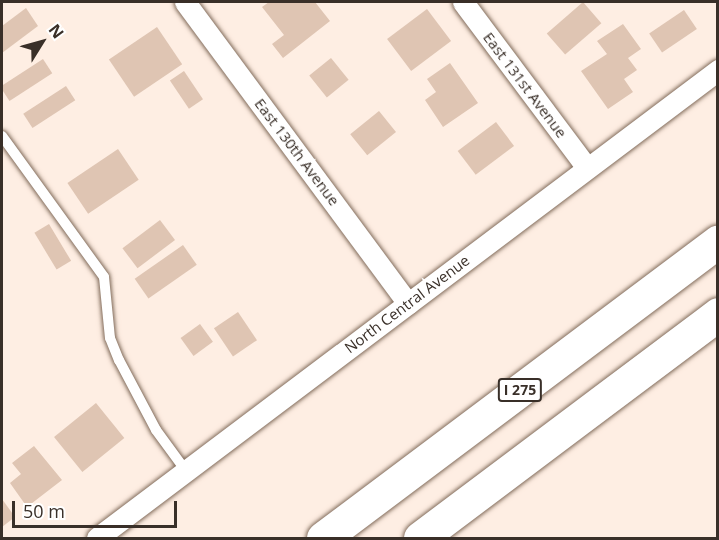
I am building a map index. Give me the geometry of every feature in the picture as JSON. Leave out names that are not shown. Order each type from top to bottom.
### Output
[{"type":"highway","name":"I 275","points":[[323,538],[717,241]]},
{"type":"highway","points":[[420,538],[717,314]]},
{"type":"street","name":"East 130th Avenue","points":[[185,2],[408,303]]},
{"type":"street","name":"East 131st Avenue","points":[[464,2],[587,168]]},
{"type":"street","name":"North Central Avenue","points":[[97,538],[717,70]]},
{"type":"lane","points":[[2,136],[104,277],[110,338],[119,360],[156,430],[186,471]]},
{"type":"building","points":[[269,2],[315,2],[330,21],[283,58],[272,44],[284,35],[262,7]]},
{"type":"building","points":[[583,2],[601,23],[565,55],[547,33]]},
{"type":"building","points":[[26,8],[38,26],[2,53],[2,26]]},
{"type":"building","points":[[427,9],[451,41],[411,71],[387,39]]},
{"type":"building","points":[[684,10],[697,29],[662,53],[649,33]]},
{"type":"building","points":[[623,24],[641,49],[628,58],[637,70],[624,79],[633,92],[608,109],[581,71],[607,54],[597,41]]},
{"type":"building","points":[[157,27],[182,64],[134,97],[109,59]]},
{"type":"building","points":[[331,58],[349,80],[327,97],[309,76]]},
{"type":"building","points":[[43,59],[52,73],[9,101],[2,86]]},
{"type":"building","points":[[450,63],[478,103],[443,127],[425,100],[436,92],[427,79]]},
{"type":"building","points":[[184,71],[203,99],[189,109],[170,81]]},
{"type":"building","points":[[66,86],[75,100],[32,128],[23,114]]},
{"type":"building","points":[[379,111],[396,132],[367,155],[350,134]]},
{"type":"building","points":[[496,122],[514,146],[476,175],[458,151]]},
{"type":"building","points":[[118,149],[139,180],[88,214],[67,183]]},
{"type":"building","points":[[160,220],[175,240],[138,268],[122,248]]},
{"type":"building","points":[[49,224],[71,261],[57,270],[34,233]]},
{"type":"building","points":[[183,245],[197,265],[148,299],[135,279]]},
{"type":"building","points":[[238,312],[257,340],[233,356],[214,328]]},
{"type":"building","points":[[200,324],[213,342],[194,356],[181,338]]},
{"type":"building","points":[[96,403],[124,438],[82,472],[54,437]]},
{"type":"building","points":[[34,446],[62,480],[27,507],[10,483],[21,474],[12,463]]},
{"type":"building","points":[[2,499],[15,517],[2,527]]}]
